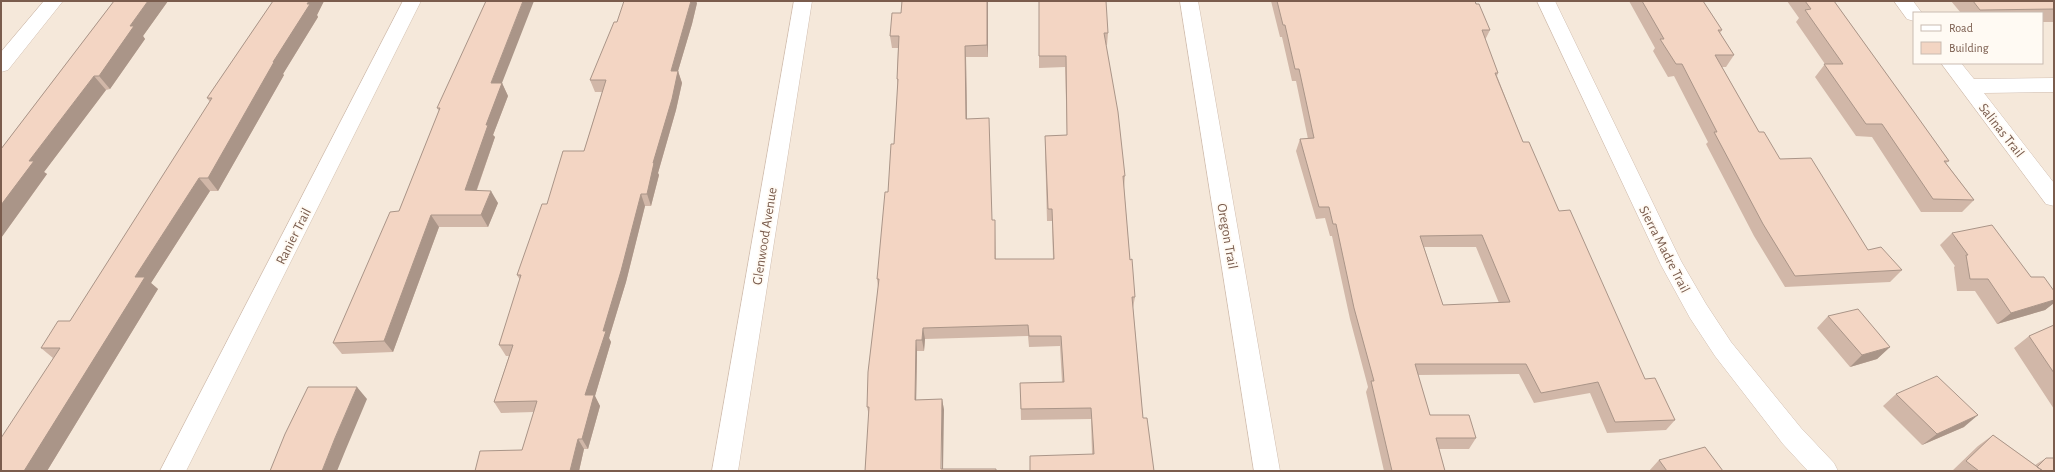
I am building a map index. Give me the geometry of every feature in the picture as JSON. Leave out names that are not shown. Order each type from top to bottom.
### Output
[{"type":"street","points":[[1,66],[54,1]]},
{"type":"street","name":"Ranier Trail","points":[[173,471],[412,1]]},
{"type":"street","name":"Glenwood Avenue","points":[[725,471],[803,1]]},
{"type":"street","name":"Oregon Trail","points":[[1189,1],[1267,471]]},
{"type":"street","name":"Sierra Madre Trail","points":[[1546,1],[1672,265],[1698,311],[1723,349],[1792,436],[1825,471]]},
{"type":"street","points":[[1903,1],[1913,14]]},
{"type":"street","name":"Salinas Trail","points":[[1952,64],[2054,198]]},
{"type":"street","points":[[1968,86],[2054,85]]},
{"type":"shaded area","points":[[1,1],[2054,1],[2054,471],[1,471]]},
{"type":"building","points":[[114,1],[148,1],[130,26],[134,26],[99,76],[94,76],[29,161],[34,161],[1,205],[1,149]]},
{"type":"building","points":[[273,1],[309,1],[307,4],[310,4],[273,62],[208,178],[199,178],[135,277],[145,277],[24,471],[1,471],[1,438],[60,348],[41,348],[58,321],[70,321],[212,98],[207,98]]},
{"type":"building","points":[[486,1],[523,1],[491,83],[502,83],[486,125],[488,125],[465,190],[491,191],[481,215],[431,215],[384,341],[333,343],[390,212],[399,211],[440,108],[437,108]]},
{"type":"building","points":[[624,1],[691,1],[671,71],[678,71],[672,99],[653,163],[647,194],[641,194],[621,271],[603,331],[606,331],[585,395],[594,395],[582,439],[578,439],[570,471],[475,471],[480,451],[522,450],[537,401],[494,402],[513,345],[499,345],[521,275],[517,275],[542,204],[547,204],[563,151],[584,151],[606,80],[590,80],[614,22],[617,22]]},
{"type":"building","points":[[902,1],[987,1],[987,45],[965,46],[966,119],[989,118],[992,220],[995,220],[995,259],[1054,259],[1052,209],[1048,209],[1045,136],[1067,135],[1066,56],[1039,56],[1039,1],[1106,1],[1108,33],[1104,33],[1118,112],[1125,176],[1123,176],[1130,260],[1132,259],[1135,297],[1132,297],[1143,418],[1147,418],[1154,471],[1030,471],[1030,456],[1094,454],[1091,408],[1021,409],[1020,383],[1064,382],[1061,336],[1029,336],[1028,325],[923,328],[922,340],[916,340],[915,400],[942,399],[941,469],[996,469],[996,471],[865,471],[869,407],[867,407],[868,372],[879,279],[877,279],[885,192],[888,192],[891,144],[894,144],[898,79],[899,36],[890,36],[892,13],[901,13]]},
{"type":"building","points":[[1277,1],[1475,1],[1476,4],[1479,4],[1490,30],[1482,30],[1498,73],[1495,73],[1523,142],[1529,142],[1559,211],[1570,210],[1645,379],[1655,378],[1675,420],[1615,422],[1598,382],[1541,393],[1526,364],[1415,364],[1430,415],[1469,415],[1476,438],[1436,438],[1445,471],[1392,471],[1371,381],[1374,381],[1354,308],[1336,224],[1333,224],[1329,207],[1319,207],[1300,139],[1314,138],[1299,69],[1295,69],[1285,25],[1283,25]],"holes":[[[1482,235],[1510,302],[1443,305],[1420,236]]]},
{"type":"building","points":[[1642,1],[1703,1],[1722,30],[1718,30],[1734,55],[1715,55],[1759,132],[1764,132],[1780,159],[1811,158],[1868,250],[1881,247],[1902,270],[1795,276],[1763,224],[1714,132],[1717,132],[1682,64],[1676,64],[1660,39],[1664,39]]},
{"type":"building","points":[[1805,1],[1834,1],[1949,161],[1944,161],[1974,200],[1933,199],[1882,124],[1866,124],[1824,64],[1843,64],[1805,10],[1811,9]]},
{"type":"building","points":[[1973,1],[2054,1],[2054,9],[1980,10]]},
{"type":"building","points":[[1992,225],[2031,277],[2044,277],[2054,291],[2054,300],[2011,313],[1988,279],[1970,279],[1966,255],[1968,255],[1952,233]]},
{"type":"building","points":[[1858,309],[1890,347],[1862,355],[1828,316]]},
{"type":"building","points":[[2054,325],[2054,373],[2029,336]]},
{"type":"building","points":[[1937,376],[1978,415],[1937,434],[1896,394]]},
{"type":"building","points":[[308,387],[357,387],[322,471],[270,471],[285,434]]},
{"type":"building","points":[[1993,435],[2043,471],[1979,471],[1966,461]]},
{"type":"building","points":[[1705,447],[1723,471],[1667,471],[1659,460]]},
{"type":"building","points":[[2046,458],[2054,458],[2054,471],[2043,471],[2037,467]]}]
